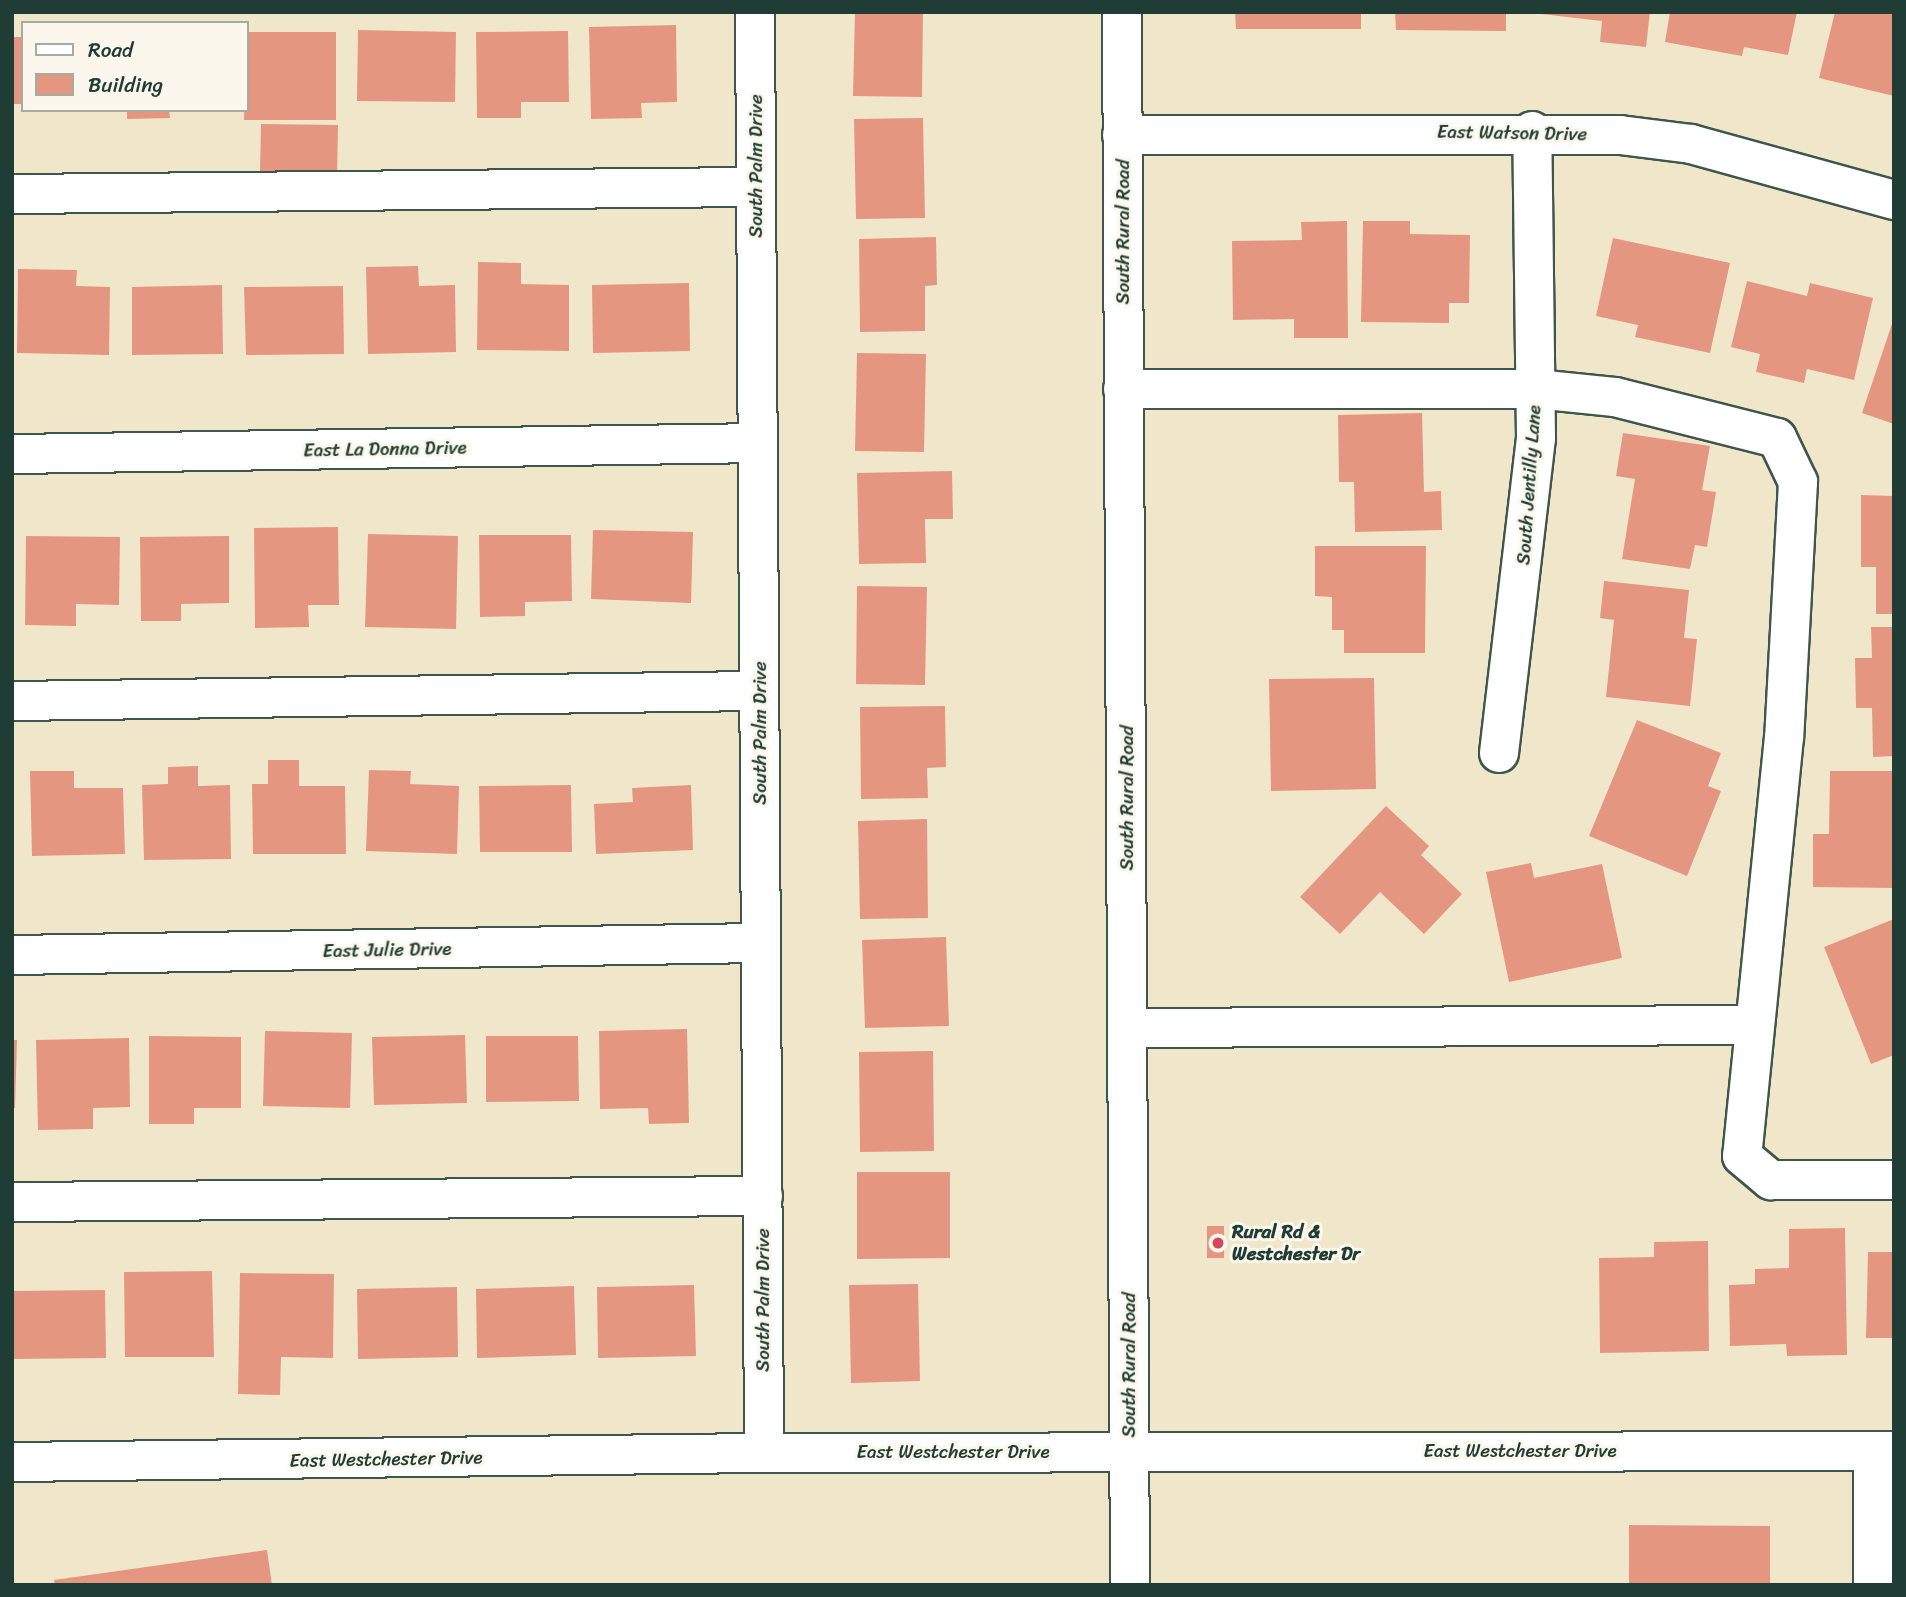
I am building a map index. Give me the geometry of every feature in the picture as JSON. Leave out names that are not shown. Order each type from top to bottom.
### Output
[{"type":"street","name":"South Palm Drive","points":[[755,12],[764,1453]]},
{"type":"street","name":"South Rural Road","points":[[1122,12],[1130,1585]]},
{"type":"street","name":"East Watson Drive","points":[[1122,135],[1532,131],[1691,144],[1894,200]]},
{"type":"street","name":"South Jentilly Lane","points":[[1499,753],[1532,494],[1536,389],[1532,131]]},
{"type":"street","points":[[12,194],[756,187]]},
{"type":"street","points":[[1123,389],[1536,389],[1615,397],[1777,438],[1798,482],[1784,737],[1742,1156],[1771,1180],[1894,1180]]},
{"type":"street","name":"East La Donna Drive","points":[[12,454],[758,443]]},
{"type":"street","points":[[12,701],[759,691]]},
{"type":"street","name":"East Julie Drive","points":[[12,956],[761,943]]},
{"type":"street","points":[[1128,1028],[1754,1025]]},
{"type":"street","points":[[12,1202],[762,1196]]},
{"type":"street","name":"East Westchester Drive","points":[[12,1462],[1130,1451],[1883,1452]]},
{"type":"street","points":[[1873,1585],[1883,1452]]},
{"type":"building","points":[[855,12],[923,12],[922,97],[853,96]]},
{"type":"building","points":[[1235,12],[1361,12],[1361,29],[1236,29]]},
{"type":"building","points":[[1395,12],[1506,12],[1506,31],[1396,30]]},
{"type":"building","points":[[1650,12],[1646,47],[1600,42],[1602,21],[1541,14]]},
{"type":"building","points":[[1670,12],[1797,12],[1788,55],[1744,47],[1742,56],[1665,42]]},
{"type":"building","points":[[1835,12],[1894,12],[1894,96],[1819,78]]},
{"type":"building","points":[[676,25],[677,102],[641,103],[642,118],[591,119],[589,27]]},
{"type":"building","points":[[358,30],[456,32],[455,102],[357,101]]},
{"type":"building","points":[[568,31],[569,102],[521,102],[521,118],[477,118],[476,32]]},
{"type":"building","points":[[248,32],[336,32],[336,120],[244,120],[244,112],[248,112]]},
{"type":"building","points":[[12,37],[21,37],[21,104],[12,104]]},
{"type":"building","points":[[127,112],[169,112],[170,118],[127,119]]},
{"type":"building","points":[[923,118],[925,218],[856,219],[854,119]]},
{"type":"building","points":[[261,124],[338,125],[337,179],[260,171]]},
{"type":"building","points":[[1347,221],[1348,338],[1294,338],[1294,319],[1233,320],[1232,241],[1302,240],[1301,222]]},
{"type":"building","points":[[1363,221],[1410,221],[1410,234],[1470,235],[1469,303],[1449,303],[1449,323],[1361,322]]},
{"type":"building","points":[[936,237],[937,285],[925,286],[925,331],[860,332],[859,239]]},
{"type":"building","points":[[1613,238],[1730,263],[1710,353],[1635,337],[1638,325],[1596,316]]},
{"type":"building","points":[[478,262],[521,263],[521,284],[569,285],[569,351],[477,350]]},
{"type":"building","points":[[418,266],[419,286],[455,285],[456,352],[368,354],[366,267]]},
{"type":"building","points":[[18,269],[77,270],[76,286],[110,287],[109,355],[17,353]]},
{"type":"building","points":[[1747,281],[1807,296],[1810,283],[1873,298],[1854,380],[1807,369],[1804,383],[1756,372],[1760,354],[1731,347]]},
{"type":"building","points":[[689,283],[690,351],[593,353],[592,285]]},
{"type":"building","points":[[222,285],[223,354],[132,355],[132,287]]},
{"type":"building","points":[[343,286],[344,354],[246,355],[244,287]]},
{"type":"building","points":[[1894,318],[1894,424],[1862,413]]},
{"type":"building","points":[[857,353],[926,354],[924,452],[855,451]]},
{"type":"building","points":[[1422,413],[1424,492],[1441,491],[1442,530],[1355,532],[1354,482],[1339,482],[1338,415]]},
{"type":"building","points":[[1623,433],[1710,446],[1702,490],[1716,492],[1707,547],[1695,545],[1690,569],[1622,559],[1635,479],[1616,476]]},
{"type":"building","points":[[952,471],[953,519],[925,519],[926,563],[859,564],[857,473]]},
{"type":"building","points":[[1861,495],[1894,496],[1894,614],[1876,614],[1876,567],[1861,567]]},
{"type":"building","points":[[338,527],[339,605],[308,605],[309,627],[255,628],[254,528]]},
{"type":"building","points":[[593,530],[693,532],[691,603],[591,599]]},
{"type":"building","points":[[368,534],[458,536],[456,629],[365,627]]},
{"type":"building","points":[[479,535],[571,535],[572,601],[525,602],[525,616],[480,617]]},
{"type":"building","points":[[26,536],[120,537],[119,605],[76,604],[76,626],[25,625]]},
{"type":"building","points":[[229,536],[229,603],[181,604],[181,621],[141,621],[140,537]]},
{"type":"building","points":[[1315,546],[1426,546],[1425,653],[1344,653],[1344,630],[1332,630],[1332,597],[1315,596]]},
{"type":"building","points":[[1604,581],[1689,590],[1684,638],[1697,639],[1690,706],[1606,697],[1614,620],[1600,618]]},
{"type":"building","points":[[857,586],[927,587],[925,685],[856,684]]},
{"type":"building","points":[[1871,627],[1894,627],[1894,756],[1873,757],[1872,708],[1856,708],[1855,658],[1872,658]]},
{"type":"building","points":[[1374,678],[1376,789],[1271,791],[1269,679]]},
{"type":"building","points":[[945,706],[946,767],[927,768],[928,798],[861,799],[860,707]]},
{"type":"building","points":[[1637,720],[1721,753],[1708,786],[1721,791],[1687,876],[1589,836]]},
{"type":"building","points":[[268,760],[299,760],[299,786],[345,786],[346,854],[253,854],[252,784],[268,784]]},
{"type":"building","points":[[198,766],[198,786],[230,785],[231,859],[144,860],[142,785],[168,784],[168,767]]},
{"type":"building","points":[[369,770],[411,771],[410,784],[459,786],[457,854],[366,851]]},
{"type":"building","points":[[30,771],[74,771],[74,788],[123,788],[125,854],[32,856]]},
{"type":"building","points":[[1830,771],[1894,771],[1894,888],[1813,887],[1813,834],[1829,834]]},
{"type":"building","points":[[571,785],[572,852],[480,852],[479,786]]},
{"type":"building","points":[[691,785],[693,850],[596,854],[594,804],[633,802],[632,788]]},
{"type":"building","points":[[1386,806],[1429,846],[1421,855],[1462,894],[1424,934],[1380,892],[1340,934],[1300,897]]},
{"type":"building","points":[[927,819],[928,918],[860,919],[858,821]]},
{"type":"building","points":[[1531,863],[1534,878],[1602,864],[1622,958],[1509,982],[1486,872]]},
{"type":"building","points":[[1894,919],[1894,1055],[1871,1064],[1824,947]]},
{"type":"building","points":[[946,937],[949,1026],[865,1028],[862,940]]},
{"type":"building","points":[[687,1029],[689,1123],[649,1124],[648,1108],[600,1109],[599,1031]]},
{"type":"building","points":[[265,1031],[352,1033],[350,1108],[263,1106]]},
{"type":"building","points":[[465,1035],[467,1103],[374,1105],[372,1037]]},
{"type":"building","points":[[149,1036],[241,1037],[241,1108],[194,1108],[194,1124],[149,1124]]},
{"type":"building","points":[[486,1036],[578,1036],[579,1101],[486,1102]]},
{"type":"building","points":[[129,1038],[130,1107],[93,1108],[93,1129],[38,1130],[36,1040]]},
{"type":"building","points":[[12,1040],[17,1040],[15,1108],[12,1108]]},
{"type":"building","points":[[933,1051],[934,1151],[860,1152],[859,1052]]},
{"type":"building","points":[[857,1172],[950,1172],[950,1258],[857,1259]]},
{"type":"building","points":[[1207,1226],[1224,1226],[1224,1258],[1207,1258]]},
{"type":"building","points":[[1845,1228],[1847,1355],[1787,1356],[1786,1344],[1730,1346],[1729,1285],[1755,1284],[1755,1269],[1789,1268],[1789,1229]]},
{"type":"building","points":[[1708,1241],[1709,1351],[1600,1353],[1599,1258],[1654,1257],[1654,1242]]},
{"type":"building","points":[[1868,1252],[1894,1252],[1894,1338],[1866,1338]]},
{"type":"building","points":[[212,1271],[214,1357],[125,1357],[124,1272]]},
{"type":"building","points":[[240,1273],[334,1274],[333,1358],[281,1357],[280,1395],[238,1394]]},
{"type":"building","points":[[918,1284],[920,1381],[851,1383],[849,1285]]},
{"type":"building","points":[[694,1285],[696,1356],[598,1358],[597,1287]]},
{"type":"building","points":[[574,1286],[576,1355],[477,1358],[476,1289]]},
{"type":"building","points":[[457,1287],[458,1357],[358,1359],[357,1289]]},
{"type":"building","points":[[105,1290],[106,1358],[12,1359],[12,1291]]},
{"type":"building","points":[[1629,1525],[1770,1526],[1770,1585],[1629,1585]]},
{"type":"building","points":[[267,1550],[272,1585],[55,1585],[54,1580]]},
{"type":"place","name":"Rural Rd & Westchester Dr","points":[[1218,1243]]}]
